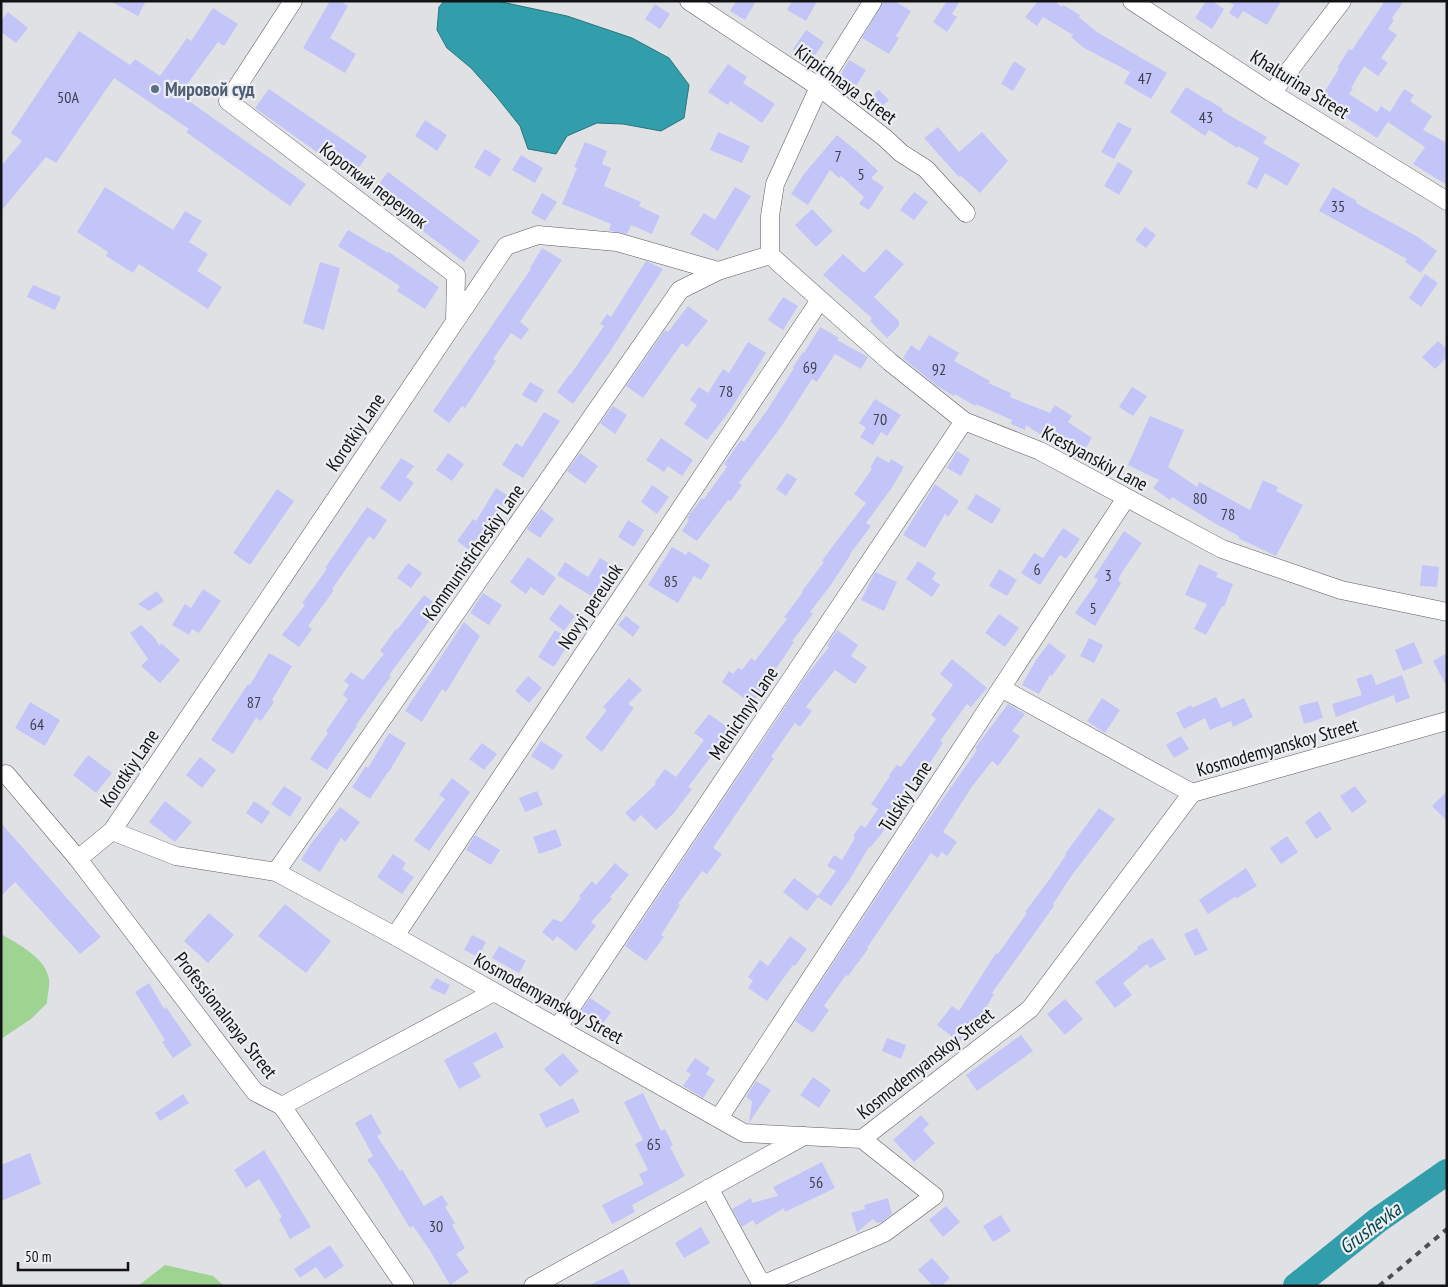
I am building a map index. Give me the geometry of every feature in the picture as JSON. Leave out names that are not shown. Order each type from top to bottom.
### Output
[{"type":"street","points":[[293,1],[228,101],[456,275],[455,322]]},
{"type":"street","name":"Kirpichnaya Street","points":[[689,1],[818,87],[885,138],[901,153],[926,169],[966,213]]},
{"type":"street","points":[[718,271],[770,255],[770,216],[775,184],[818,87],[873,1]]},
{"type":"street","name":"Khalturina Street","points":[[1132,1],[1272,93],[1447,201]]},
{"type":"street","points":[[1272,93],[1342,1]]},
{"type":"street","name":"Korotkiy Lane","points":[[78,859],[112,831],[506,246],[538,235],[617,242],[718,271]]},
{"type":"street","name":"Krestyanskiy Lane","points":[[770,255],[890,362],[964,421],[1040,451],[1222,549],[1341,590],[1447,612]]},
{"type":"street","name":"Kommunisticheskiy Lane","points":[[276,872],[680,290],[718,271]]},
{"type":"street","name":"Novyi pereulok","points":[[394,936],[820,300]]},
{"type":"street","name":"Melnichnyi Lane","points":[[558,1027],[964,421]]},
{"type":"street","name":"Tulskiy Lane","points":[[719,1118],[1126,498]]},
{"type":"street","points":[[1001,688],[1192,794]]},
{"type":"street","name":"Kosmodemyanskoy Street","points":[[112,831],[176,856],[276,872],[558,1027],[744,1133],[862,1139],[1030,1010],[1192,794],[1447,721]]},
{"type":"street","name":"Professionalnaya Street","points":[[6,774],[78,859],[255,1092],[282,1106],[405,1286]]},
{"type":"street","points":[[282,1106],[494,992]]},
{"type":"street","points":[[533,1286],[804,1136]]},
{"type":"street","points":[[710,1188],[762,1286],[884,1233],[934,1196],[862,1139]]},
{"type":"green space","points":[[1,934],[37,958],[47,971],[49,982],[47,1003],[31,1019],[1,1039]]},
{"type":"green space","points":[[165,1265],[213,1276],[224,1286],[138,1286]]},
{"type":"water","points":[[444,1],[497,1],[567,16],[632,38],[669,58],[689,85],[684,118],[661,131],[623,124],[597,123],[567,136],[556,154],[528,149],[520,126],[496,96],[471,68],[447,48],[437,30],[439,7]]},
{"type":"building","points":[[110,1],[146,1],[138,16]]},
{"type":"building","points":[[330,1],[340,1],[348,6],[330,38],[356,54],[345,73],[303,48]]},
{"type":"building","points":[[736,1],[756,1],[745,20],[730,11]]},
{"type":"building","points":[[792,1],[817,1],[806,21],[787,10]]},
{"type":"building","points":[[884,1],[894,1],[911,11],[896,36],[899,38],[889,54],[862,38]]},
{"type":"building","points":[[947,1],[960,1],[952,14],[957,17],[947,32],[933,22]]},
{"type":"building","points":[[1038,1],[1054,1],[1062,7],[1063,5],[1080,15],[1079,17],[1097,32],[1167,73],[1151,99],[1124,83],[1130,72],[1084,48],[1071,37],[1073,35],[1043,17],[1037,26],[1025,17]]},
{"type":"building","points":[[1206,1],[1212,1],[1224,9],[1212,29],[1195,18]]},
{"type":"building","points":[[1227,1],[1281,1],[1267,25],[1243,11],[1238,19],[1229,13],[1234,5]]},
{"type":"building","points":[[1385,1],[1404,1],[1392,18],[1394,20],[1388,29],[1397,35],[1381,58],[1388,63],[1378,76],[1364,66],[1349,94],[1377,112],[1381,106],[1390,112],[1404,89],[1414,95],[1410,101],[1432,116],[1423,130],[1447,143],[1447,185],[1413,164],[1425,147],[1388,122],[1377,138],[1319,100],[1339,69],[1337,68],[1349,49],[1352,50]]},
{"type":"building","points":[[655,4],[670,14],[660,29],[645,19]]},
{"type":"building","points":[[213,8],[238,24],[224,46],[218,42],[182,91],[192,97],[189,101],[306,184],[290,206],[186,132],[189,129],[114,78],[56,163],[46,157],[1,211],[1,166],[22,141],[11,133],[79,31],[130,65],[135,59],[160,76],[187,38],[191,41]]},
{"type":"building","points":[[8,12],[28,28],[16,43],[1,32],[1,21]]},
{"type":"building","points":[[806,30],[824,42],[811,61],[793,49]]},
{"type":"building","points":[[849,60],[866,70],[853,91],[837,81]]},
{"type":"building","points":[[1014,61],[1026,69],[1013,91],[1001,84]]},
{"type":"building","points":[[728,64],[747,77],[743,83],[775,104],[762,123],[730,101],[728,105],[708,92]]},
{"type":"building","points":[[1186,87],[1223,109],[1222,111],[1267,137],[1263,143],[1300,164],[1287,186],[1265,173],[1257,189],[1247,184],[1259,158],[1238,146],[1237,148],[1209,130],[1205,136],[1170,112]]},
{"type":"building","points":[[269,89],[367,156],[352,177],[255,108]]},
{"type":"building","points":[[879,90],[889,100],[877,111],[867,101]]},
{"type":"building","points":[[425,120],[447,135],[437,151],[415,136]]},
{"type":"building","points":[[1118,122],[1132,129],[1114,159],[1101,152]]},
{"type":"building","points":[[938,127],[959,152],[982,132],[1008,161],[980,193],[960,175],[959,177],[924,138]]},
{"type":"building","points":[[718,132],[750,146],[742,163],[710,150]]},
{"type":"building","points":[[837,135],[878,171],[871,178],[884,187],[869,210],[859,204],[864,197],[841,176],[839,178],[830,170],[808,205],[791,194],[804,174]]},
{"type":"building","points":[[585,142],[607,151],[602,164],[611,168],[604,186],[641,202],[639,206],[660,216],[652,234],[631,225],[627,234],[611,231],[609,230],[611,224],[562,204],[577,168],[574,167]]},
{"type":"building","points":[[485,149],[501,159],[490,177],[474,167]]},
{"type":"building","points":[[521,155],[543,168],[535,183],[512,170]]},
{"type":"building","points":[[1118,162],[1133,171],[1119,195],[1104,186]]},
{"type":"building","points":[[388,172],[480,241],[464,262],[372,193]]},
{"type":"building","points":[[105,187],[173,230],[185,211],[202,221],[189,242],[208,254],[197,271],[222,287],[208,309],[139,264],[133,273],[106,256],[108,252],[77,232]]},
{"type":"building","points":[[735,187],[751,196],[718,251],[690,234],[704,213],[715,220]]},
{"type":"building","points":[[1333,187],[1357,201],[1356,203],[1418,237],[1437,251],[1421,273],[1405,262],[1407,259],[1319,211]]},
{"type":"building","points":[[914,192],[928,202],[914,220],[900,210]]},
{"type":"building","points":[[542,193],[557,202],[545,221],[531,213]]},
{"type":"building","points":[[812,209],[833,231],[816,247],[795,225]]},
{"type":"building","points":[[1145,227],[1156,235],[1146,248],[1135,240]]},
{"type":"building","points":[[348,230],[389,252],[439,287],[425,309],[397,291],[400,286],[338,246]]},
{"type":"building","points":[[542,248],[562,260],[520,322],[529,329],[521,340],[511,333],[493,359],[496,361],[465,408],[462,406],[449,423],[433,411],[531,269]]},
{"type":"building","points":[[886,249],[904,264],[874,297],[899,321],[899,326],[887,338],[870,321],[872,318],[823,275],[843,254],[864,273]]},
{"type":"building","points":[[646,261],[663,269],[611,350],[573,404],[557,392],[604,326],[600,324],[607,314],[611,317]]},
{"type":"building","points":[[320,262],[340,268],[324,330],[303,323]]},
{"type":"building","points":[[1425,274],[1438,283],[1421,307],[1409,298]]},
{"type":"building","points":[[33,285],[61,297],[55,310],[27,297]]},
{"type":"building","points":[[783,297],[798,306],[783,330],[768,320]]},
{"type":"building","points":[[688,306],[708,321],[687,347],[682,343],[643,398],[626,386],[665,330],[668,332]]},
{"type":"building","points":[[820,327],[839,338],[837,340],[868,357],[861,369],[835,354],[817,382],[812,379],[781,427],[739,483],[742,485],[731,501],[728,500],[697,541],[682,531],[689,520],[687,518],[702,498],[704,499],[727,467],[724,464],[741,440],[744,442],[768,409]]},
{"type":"building","points":[[929,335],[959,353],[954,361],[990,381],[988,383],[1011,393],[1010,397],[1050,413],[1055,405],[1072,416],[1068,422],[1092,438],[1078,460],[1026,425],[1025,430],[1011,424],[1012,420],[976,404],[975,406],[955,394],[954,396],[937,386],[903,358],[911,345],[919,351]]},
{"type":"building","points":[[1438,341],[1447,349],[1447,357],[1435,369],[1422,357]]},
{"type":"building","points":[[748,342],[766,353],[729,412],[707,440],[684,424],[697,405],[690,400],[699,387],[708,393],[723,369],[729,373]]},
{"type":"building","points":[[530,382],[544,390],[536,403],[522,395]]},
{"type":"building","points":[[1132,387],[1147,396],[1133,416],[1119,407]]},
{"type":"building","points":[[875,399],[901,415],[887,436],[881,432],[873,445],[860,437],[866,428],[859,423]]},
{"type":"building","points":[[613,406],[627,415],[615,434],[600,423]]},
{"type":"building","points":[[544,412],[560,421],[523,478],[502,465],[516,443],[522,447]]},
{"type":"building","points":[[1150,416],[1184,430],[1168,467],[1197,487],[1199,482],[1250,510],[1263,480],[1278,487],[1276,491],[1303,505],[1276,556],[1238,538],[1239,536],[1172,497],[1170,500],[1153,488],[1159,480],[1128,465]]},
{"type":"building","points":[[661,438],[693,460],[682,476],[668,466],[664,472],[646,460]]},
{"type":"building","points":[[957,451],[970,459],[961,476],[947,468]]},
{"type":"building","points":[[448,453],[464,464],[452,481],[436,470]]},
{"type":"building","points":[[580,453],[598,466],[585,484],[567,471]]},
{"type":"building","points":[[877,456],[889,463],[891,459],[904,467],[891,489],[866,523],[871,526],[810,612],[813,614],[792,641],[794,642],[752,704],[722,682],[729,671],[733,674],[738,668],[742,670],[751,658],[755,661],[787,619],[784,617],[824,562],[822,561],[866,503],[854,494],[872,469],[870,468]]},
{"type":"building","points":[[401,458],[414,466],[406,477],[414,483],[400,502],[380,488]]},
{"type":"building","points":[[787,473],[797,479],[786,496],[776,489]]},
{"type":"building","points":[[935,484],[959,501],[948,517],[945,514],[925,548],[903,535]]},
{"type":"building","points":[[652,485],[669,497],[657,514],[641,502]]},
{"type":"building","points":[[496,488],[510,497],[472,552],[457,541],[473,519],[476,521]]},
{"type":"building","points":[[277,489],[294,501],[250,565],[233,553]]},
{"type":"building","points":[[976,494],[1001,509],[992,524],[967,509]]},
{"type":"building","points":[[367,507],[387,520],[374,540],[369,536],[332,589],[334,590],[308,626],[312,629],[299,647],[282,635],[305,605],[302,603],[327,569],[325,568]]},
{"type":"building","points":[[541,509],[554,519],[540,538],[527,529]]},
{"type":"building","points":[[628,520],[644,530],[634,547],[618,537]]},
{"type":"building","points":[[1063,528],[1080,539],[1066,559],[1060,555],[1040,585],[1021,573],[1034,553],[1043,558]]},
{"type":"building","points":[[1124,531],[1142,543],[1122,572],[1118,580],[1121,583],[1095,626],[1075,613],[1098,580],[1094,577]]},
{"type":"building","points":[[672,547],[686,555],[688,551],[710,565],[701,580],[694,576],[678,603],[648,585]]},
{"type":"building","points":[[528,557],[556,578],[543,596],[531,587],[526,594],[510,582]]},
{"type":"building","points":[[600,558],[616,568],[596,599],[557,575],[565,562],[588,577]]},
{"type":"building","points":[[918,561],[936,573],[932,579],[940,585],[932,597],[906,579]]},
{"type":"building","points":[[408,563],[422,573],[411,588],[397,578]]},
{"type":"building","points":[[1199,564],[1218,573],[1216,577],[1233,584],[1224,607],[1222,606],[1206,635],[1194,629],[1207,604],[1185,595]]},
{"type":"building","points":[[1422,565],[1439,567],[1437,587],[1420,586]]},
{"type":"building","points":[[999,569],[1017,580],[1007,596],[989,586]]},
{"type":"building","points":[[875,572],[897,582],[884,611],[861,600]]},
{"type":"building","points":[[203,589],[221,601],[199,633],[192,629],[189,635],[172,625],[185,604],[191,608]]},
{"type":"building","points":[[157,591],[164,601],[149,611],[138,604]]},
{"type":"building","points":[[483,593],[502,605],[489,625],[470,613]]},
{"type":"building","points":[[424,595],[440,607],[389,675],[391,676],[327,770],[310,759],[348,699],[343,695],[349,685],[344,681],[351,672],[363,680],[384,654],[380,651]]},
{"type":"building","points":[[560,604],[575,616],[564,631],[549,619]]},
{"type":"building","points":[[999,614],[1019,628],[1005,647],[985,633]]},
{"type":"building","points":[[626,616],[640,627],[633,637],[618,625]]},
{"type":"building","points":[[464,622],[480,636],[446,692],[442,689],[422,722],[405,711]]},
{"type":"building","points":[[141,625],[153,636],[160,646],[161,643],[180,660],[160,683],[141,666],[148,659],[130,633]]},
{"type":"building","points":[[555,630],[571,640],[554,667],[538,657]]},
{"type":"building","points":[[837,630],[858,645],[851,656],[867,667],[855,684],[835,670],[811,700],[806,707],[812,711],[800,727],[795,723],[771,757],[774,758],[713,848],[722,854],[707,874],[702,871],[678,904],[680,905],[661,935],[664,937],[646,961],[625,946],[806,676],[829,647],[827,645]]},
{"type":"building","points":[[1089,638],[1103,645],[1094,663],[1080,656]]},
{"type":"building","points":[[1414,642],[1423,663],[1403,671],[1395,650]]},
{"type":"building","points":[[1049,643],[1066,656],[1052,676],[1050,675],[1039,694],[1022,685],[1036,660]]},
{"type":"building","points":[[269,653],[292,666],[272,700],[274,702],[261,721],[256,718],[233,754],[211,740],[248,684],[250,685]]},
{"type":"building","points":[[1447,653],[1447,687],[1433,661]]},
{"type":"building","points":[[952,659],[987,688],[971,707],[967,704],[940,741],[943,743],[926,769],[901,800],[882,833],[869,847],[831,906],[818,897],[807,911],[783,892],[794,878],[818,896],[836,871],[827,866],[834,855],[842,860],[855,838],[853,836],[861,825],[865,828],[878,809],[871,804],[889,775],[897,765],[901,767],[936,719],[931,715],[953,685],[940,674]]},
{"type":"building","points":[[1372,674],[1376,685],[1402,675],[1410,698],[1396,703],[1394,695],[1336,717],[1332,704],[1362,695],[1356,679]]},
{"type":"building","points":[[528,676],[542,688],[529,703],[515,691]]},
{"type":"building","points":[[629,678],[642,690],[628,704],[634,708],[602,752],[585,738],[607,710],[603,707]]},
{"type":"building","points":[[1216,697],[1221,708],[1244,698],[1253,717],[1233,727],[1231,721],[1210,730],[1205,718],[1184,729],[1176,713],[1191,705],[1192,708]]},
{"type":"building","points":[[1102,698],[1120,710],[1105,733],[1087,721]]},
{"type":"building","points":[[1318,701],[1323,718],[1304,724],[1299,706]]},
{"type":"building","points":[[30,702],[60,720],[45,746],[15,728]]},
{"type":"building","points":[[1008,704],[1025,714],[1012,731],[1020,736],[998,766],[992,761],[971,788],[943,832],[957,842],[947,856],[942,852],[938,858],[931,853],[868,949],[848,976],[846,975],[824,1006],[829,1010],[813,1033],[795,1021],[921,830],[977,750],[975,748]]},
{"type":"building","points":[[709,714],[731,730],[688,787],[692,789],[674,813],[656,830],[641,815],[634,822],[625,813],[656,784],[655,782],[665,769],[676,777],[704,740],[694,733]]},
{"type":"building","points":[[389,733],[406,743],[370,799],[352,787],[366,766],[368,768]]},
{"type":"building","points":[[1181,736],[1189,749],[1174,758],[1166,745]]},
{"type":"building","points":[[541,741],[563,755],[553,770],[531,756]]},
{"type":"building","points":[[482,743],[497,754],[484,770],[469,759]]},
{"type":"building","points":[[88,755],[112,773],[96,793],[73,775]]},
{"type":"building","points":[[200,757],[216,770],[202,788],[186,775]]},
{"type":"building","points":[[452,778],[470,792],[429,851],[414,840],[445,799],[439,795]]},
{"type":"building","points":[[284,786],[302,798],[290,817],[271,804]]},
{"type":"building","points":[[1355,786],[1367,802],[1352,813],[1340,796]]},
{"type":"building","points":[[537,791],[543,805],[525,812],[519,798]]},
{"type":"building","points":[[1447,791],[1447,821],[1432,806]]},
{"type":"building","points":[[165,801],[192,822],[175,842],[149,822]]},
{"type":"building","points":[[254,801],[270,812],[262,824],[246,813]]},
{"type":"building","points":[[340,807],[360,822],[345,842],[341,838],[320,872],[301,860],[310,845]]},
{"type":"building","points":[[1099,808],[1115,819],[1072,875],[1053,904],[1054,906],[992,993],[994,994],[984,1011],[959,1042],[937,1025],[952,1006],[959,1011],[996,953],[998,954],[1065,854]]},
{"type":"building","points":[[1320,811],[1332,829],[1316,839],[1305,822]]},
{"type":"building","points":[[1,823],[101,937],[80,954],[15,882],[1,896]]},
{"type":"building","points":[[556,829],[562,846],[539,854],[533,837]]},
{"type":"building","points":[[475,835],[500,850],[491,865],[466,850]]},
{"type":"building","points":[[1287,836],[1298,852],[1281,864],[1270,848]]},
{"type":"building","points":[[393,854],[406,863],[402,869],[414,877],[402,894],[377,877]]},
{"type":"building","points":[[615,863],[629,875],[610,897],[612,899],[591,922],[596,926],[576,951],[557,936],[553,941],[542,932],[553,919],[562,922],[581,898],[579,896],[592,881],[596,885]]},
{"type":"building","points":[[1246,868],[1257,886],[1208,914],[1199,900]]},
{"type":"building","points":[[285,904],[331,941],[306,973],[258,936]]},
{"type":"building","points":[[209,913],[234,935],[208,963],[184,941]]},
{"type":"building","points":[[1197,928],[1208,950],[1195,956],[1184,934]]},
{"type":"building","points":[[472,935],[486,942],[478,957],[464,950]]},
{"type":"building","points":[[790,936],[807,949],[767,1001],[748,988],[753,981],[748,977],[760,960],[768,966]]},
{"type":"building","points":[[1152,938],[1166,959],[1150,968],[1147,964],[1123,983],[1132,995],[1115,1008],[1095,982],[1138,949],[1137,947]]},
{"type":"building","points":[[499,946],[526,961],[519,973],[492,958]]},
{"type":"building","points":[[436,978],[450,985],[445,995],[430,988]]},
{"type":"building","points":[[149,983],[164,1009],[166,1007],[192,1045],[173,1058],[162,1042],[165,1040],[135,992]]},
{"type":"building","points":[[590,998],[611,1012],[600,1028],[579,1014]]},
{"type":"building","points":[[1065,999],[1083,1019],[1065,1035],[1047,1014]]},
{"type":"building","points":[[496,1032],[504,1047],[473,1063],[481,1077],[459,1089],[444,1060]]},
{"type":"building","points":[[1021,1035],[1033,1051],[977,1091],[966,1075]]},
{"type":"building","points":[[887,1038],[906,1045],[901,1059],[882,1051]]},
{"type":"building","points":[[563,1053],[579,1071],[560,1087],[544,1069]]},
{"type":"building","points":[[695,1058],[710,1068],[706,1074],[715,1080],[703,1098],[683,1086],[691,1074],[686,1071]]},
{"type":"building","points":[[813,1077],[831,1090],[819,1108],[800,1095]]},
{"type":"building","points":[[756,1081],[771,1090],[749,1123],[752,1101],[746,1097]]},
{"type":"building","points":[[643,1093],[661,1131],[665,1129],[673,1145],[670,1147],[685,1176],[632,1205],[635,1212],[612,1224],[602,1205],[644,1184],[639,1174],[648,1170],[635,1144],[643,1140],[624,1102]]},
{"type":"building","points":[[183,1094],[189,1103],[160,1121],[155,1113]]},
{"type":"building","points":[[573,1098],[580,1112],[546,1128],[539,1114]]},
{"type":"building","points":[[371,1114],[382,1133],[377,1136],[400,1171],[402,1169],[424,1206],[442,1195],[448,1205],[445,1207],[455,1223],[452,1225],[465,1248],[456,1254],[469,1272],[450,1285],[429,1249],[413,1226],[410,1228],[367,1160],[373,1156],[355,1123]]},
{"type":"building","points":[[921,1115],[929,1124],[923,1130],[935,1143],[914,1162],[893,1140]]},
{"type":"building","points":[[264,1150],[311,1227],[290,1239],[279,1219],[282,1217],[259,1179],[246,1188],[234,1170]]},
{"type":"building","points":[[30,1153],[41,1184],[1,1201],[1,1165]]},
{"type":"building","points":[[822,1162],[835,1188],[785,1212],[784,1208],[756,1225],[753,1220],[742,1227],[732,1209],[751,1198],[752,1203],[778,1196],[773,1187]]},
{"type":"building","points":[[888,1198],[892,1214],[882,1222],[877,1223],[873,1219],[857,1232],[851,1213],[865,1209],[864,1205]]},
{"type":"building","points":[[946,1206],[960,1222],[943,1237],[929,1220]]},
{"type":"building","points":[[1001,1215],[1011,1231],[993,1242],[983,1226]]},
{"type":"building","points":[[701,1227],[710,1243],[684,1258],[675,1243]]},
{"type":"building","points":[[330,1245],[344,1266],[325,1279],[316,1267],[300,1278],[294,1269]]},
{"type":"building","points":[[932,1258],[950,1278],[941,1286],[933,1286],[918,1270]]},
{"type":"building","points":[[623,1269],[631,1286],[588,1286]]},
{"type":"waterway","name":"Grushevka","points":[[1296,1286],[1378,1220],[1447,1172]]},
{"type":"railway","points":[[1379,1286],[1447,1229]]},
{"type":"place","name":"Мировой суд","points":[[155,89]]}]
